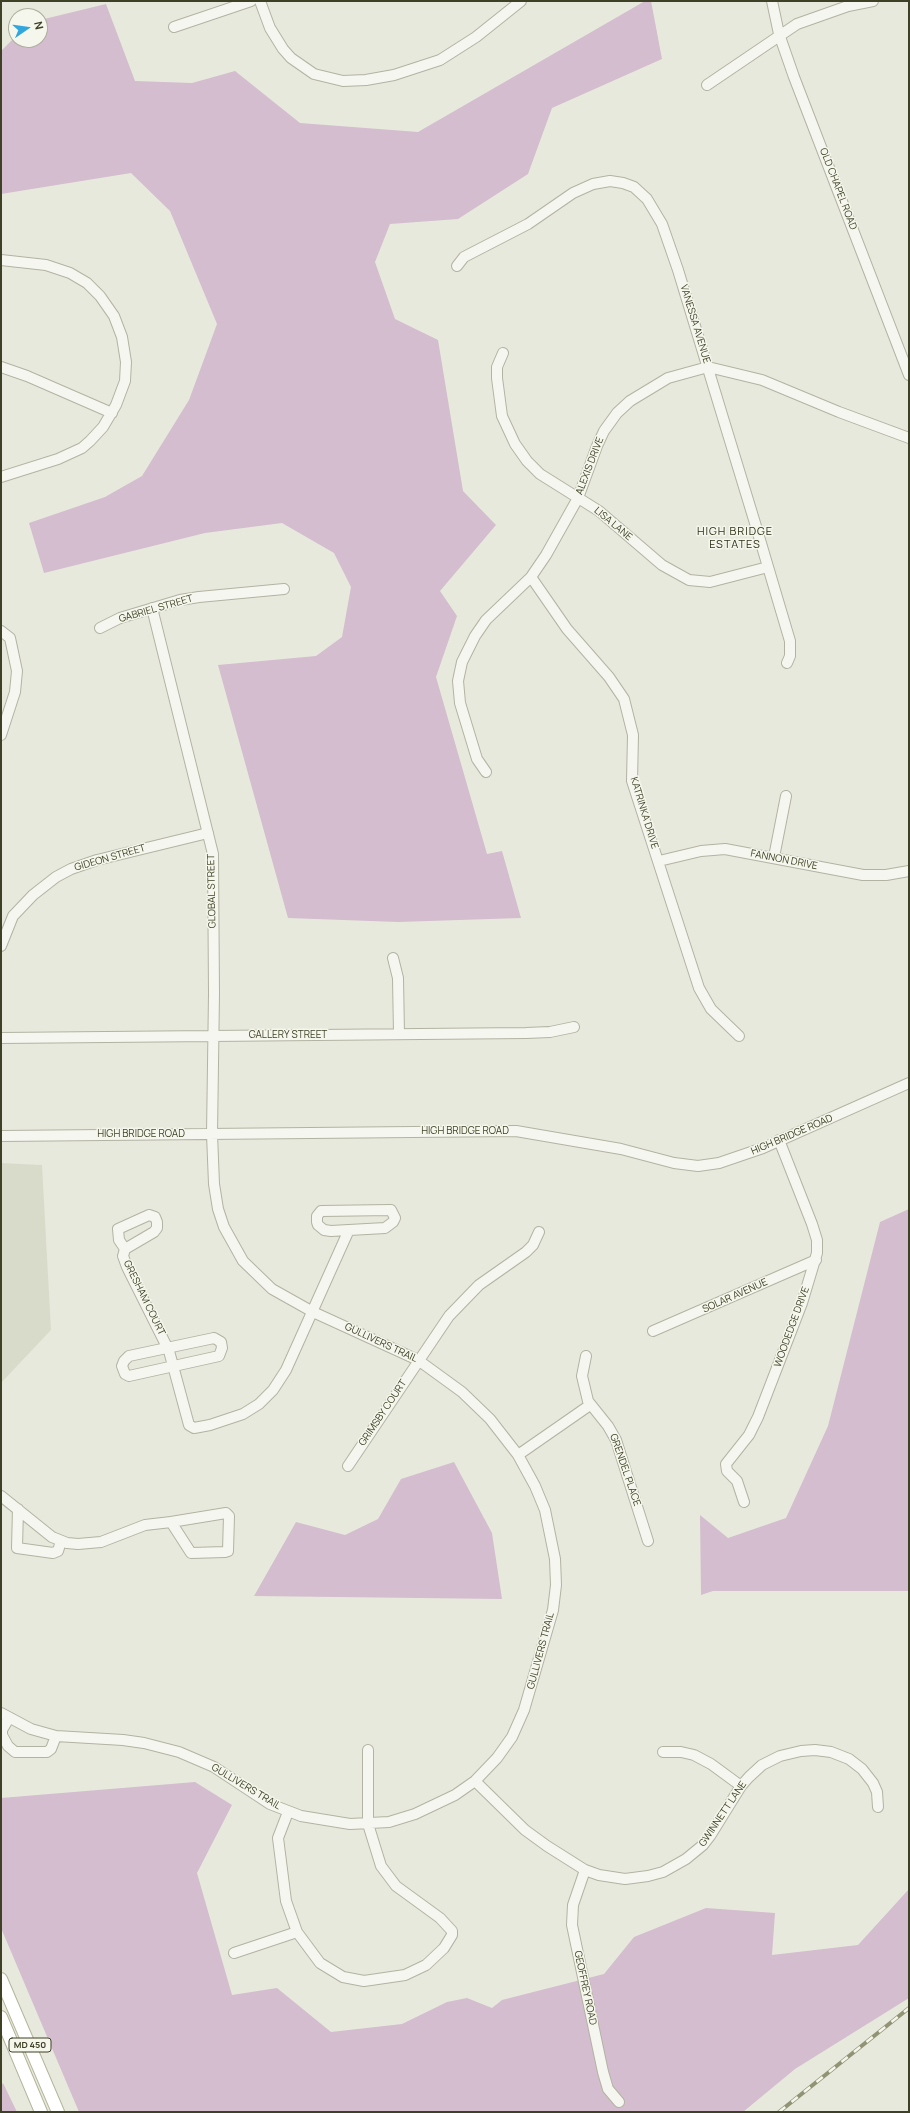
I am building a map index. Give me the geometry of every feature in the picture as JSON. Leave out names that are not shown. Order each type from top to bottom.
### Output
[{"type":"main road","name":"MD 450","points":[[1,1979],[58,2112]]},
{"type":"main road","name":"MD 450","points":[[1,2017],[41,2112]]},
{"type":"street","points":[[174,27],[251,1]]},
{"type":"street","points":[[260,1],[270,28],[283,49],[291,58],[307,71],[320,76],[350,81],[394,75],[440,60],[476,36],[521,1]]},
{"type":"street","name":"OLD CHAPEL ROAD","points":[[772,1],[779,34],[909,375]]},
{"type":"street","points":[[708,85],[779,34],[797,24],[848,6],[873,1]]},
{"type":"street","name":"VANESSA AVENUE","points":[[457,266],[464,257],[528,224],[584,188],[610,181],[623,183],[638,190],[655,210],[678,270],[790,641],[790,656],[787,663]]},
{"type":"street","points":[[1,260],[38,263],[63,270],[87,283],[107,305],[118,327],[126,362],[125,381],[112,413],[97,434],[82,448],[58,459],[1,477]]},
{"type":"street","name":"LISA LANE","points":[[503,353],[498,363],[496,378],[501,410],[509,434],[521,453],[533,467],[599,511],[662,564],[690,580],[710,582],[768,567]]},
{"type":"street","name":"ALEXIS DRIVE","points":[[486,772],[476,759],[466,726],[458,691],[460,670],[470,643],[486,620],[531,577],[578,498],[596,446],[604,431],[623,407],[638,395],[668,378],[708,367],[762,380],[839,412],[909,438]]},
{"type":"street","points":[[1,368],[27,376],[112,413]]},
{"type":"street","name":"KATRINKA DRIVE","points":[[531,577],[567,629],[614,683],[624,699],[633,735],[632,781],[702,995],[717,1016],[739,1036]]},
{"type":"street","name":"GABRIEL STREET","points":[[100,628],[120,618],[199,596],[284,589]]},
{"type":"street","name":"GLOBAL STREET","points":[[152,608],[208,833],[213,863],[212,1134]]},
{"type":"street","points":[[1,631],[10,638],[17,671],[15,692],[1,736]]},
{"type":"street","points":[[774,857],[786,796]]},
{"type":"street","name":"GIDEON STREET","points":[[1,946],[13,916],[33,895],[56,877],[72,868],[97,860],[208,833]]},
{"type":"street","name":"FANNON DRIVE","points":[[659,861],[723,849],[774,857],[863,876],[886,875],[909,871]]},
{"type":"street","points":[[394,958],[398,978],[399,1034]]},
{"type":"street","name":"GALLERY STREET","points":[[1,1038],[550,1032],[574,1027]]},
{"type":"street","name":"HIGH BRIDGE ROAD","points":[[1,1136],[516,1131],[621,1149],[674,1163],[698,1166],[719,1163],[740,1157],[909,1083]]},
{"type":"street","name":"GULLIVERS TRAIL","points":[[5,1716],[31,1729],[56,1736],[123,1740],[144,1743],[179,1752],[214,1767],[267,1802],[288,1812],[330,1822],[368,1824],[389,1822],[415,1814],[444,1801],[475,1781],[500,1754],[520,1720],[542,1654],[553,1610],[556,1575],[552,1536],[545,1510],[535,1486],[518,1455],[490,1419],[450,1382],[418,1360],[286,1298],[264,1283],[243,1261],[234,1248],[218,1209],[214,1184],[212,1134]]},
{"type":"street","name":"WOODEDGE DRIVE","points":[[744,1502],[737,1481],[727,1471],[726,1464],[749,1435],[758,1417],[802,1303],[816,1260],[816,1234],[779,1140]]},
{"type":"street","points":[[391,1210],[394,1213],[393,1222],[385,1228],[348,1232],[324,1230],[318,1226],[317,1216],[321,1211],[391,1210]]},
{"type":"street","points":[[313,1312],[348,1232]]},
{"type":"street","name":"GRIMSBY COURT","points":[[348,1466],[418,1360],[442,1326],[464,1299],[493,1274],[526,1252],[533,1245],[539,1232]]},
{"type":"street","name":"GRESHAM COURT","points":[[125,1249],[123,1256],[126,1267],[168,1348],[175,1366],[189,1426],[193,1428],[210,1425],[243,1414],[266,1398],[280,1381],[313,1312]]},
{"type":"street","name":"SOLAR AVENUE","points":[[653,1331],[816,1260]]},
{"type":"street","name":"GRESHAM COURT","points":[[214,1338],[221,1342],[222,1348],[219,1356],[129,1376],[125,1374],[122,1366],[124,1361],[130,1356],[168,1348],[214,1338]]},
{"type":"street","name":"GRENDEL PLACE","points":[[586,1356],[582,1376],[590,1405],[606,1422],[616,1440],[648,1541]]},
{"type":"street","points":[[518,1455],[590,1405]]},
{"type":"street","points":[[1,1496],[52,1537],[61,1541],[78,1544],[96,1543],[145,1525],[226,1513],[229,1516],[228,1551],[191,1553],[188,1551],[170,1522]]},
{"type":"street","points":[[18,1509],[17,1548],[54,1553],[58,1551],[61,1541]]},
{"type":"street","points":[[5,1716],[2,1736],[8,1746],[15,1752],[47,1752],[51,1750],[56,1736]]},
{"type":"street","points":[[288,1812],[278,1835],[278,1852],[286,1902],[297,1932],[317,1959],[326,1968],[343,1977],[364,1981],[388,1979],[413,1973],[433,1959],[444,1948],[450,1939],[452,1930],[440,1918],[410,1898],[389,1879],[379,1862],[368,1824],[368,1750]]},
{"type":"street","name":"GWINNETT LANE","points":[[475,1781],[525,1830],[547,1846],[585,1870],[599,1875],[625,1879],[648,1876],[675,1866],[703,1845],[720,1821],[741,1786],[762,1765],[780,1756],[809,1750],[831,1752],[855,1763],[869,1776],[877,1792],[878,1806]]},
{"type":"street","points":[[663,1752],[681,1752],[694,1756],[711,1764],[741,1786]]},
{"type":"street","name":"GEOFFREY ROAD","points":[[585,1870],[573,1905],[572,1925],[605,2078],[611,2094],[619,2102]]},
{"type":"street","points":[[234,1953],[297,1932]]},
{"type":"shaded area","points":[[645,1],[651,1],[662,59],[552,108],[528,174],[458,219],[390,224],[375,262],[395,319],[438,340],[463,491],[496,525],[440,591],[457,616],[436,677],[487,854],[502,851],[521,918],[398,922],[288,918],[218,665],[316,656],[342,637],[351,587],[334,553],[282,523],[205,533],[44,573],[29,523],[105,497],[142,476],[189,400],[217,324],[170,211],[131,173],[1,194],[1,51],[8,44],[8,48],[48,48],[48,18],[106,4],[135,81],[192,83],[235,71],[300,123],[418,132]]},
{"type":"shaded area","points":[[1,1163],[42,1165],[51,1330],[1,1383]]},
{"type":"shaded area","points":[[909,1209],[909,1591],[713,1591],[701,1595],[700,1515],[728,1538],[786,1518],[828,1426],[880,1222]]},
{"type":"shaded area","points":[[454,1462],[492,1533],[502,1599],[254,1596],[296,1522],[345,1535],[378,1519],[401,1479]]},
{"type":"shaded area","points":[[195,1782],[232,1805],[197,1873],[232,1995],[277,1988],[331,2032],[402,2024],[447,2002],[467,1998],[492,2008],[502,2000],[604,1974],[634,1937],[706,1908],[775,1913],[772,1955],[858,1945],[909,1889],[909,1998],[795,2069],[743,2112],[79,2112],[1,1928],[1,1798]]},
{"type":"shaded area","points":[[3,2083],[17,2112],[1,2112],[1,2086]]},
{"type":"railway","points":[[779,2112],[909,2008]]},
{"type":"district","name":"HIGH BRIDGE ESTATES","points":[[735,538]]}]
